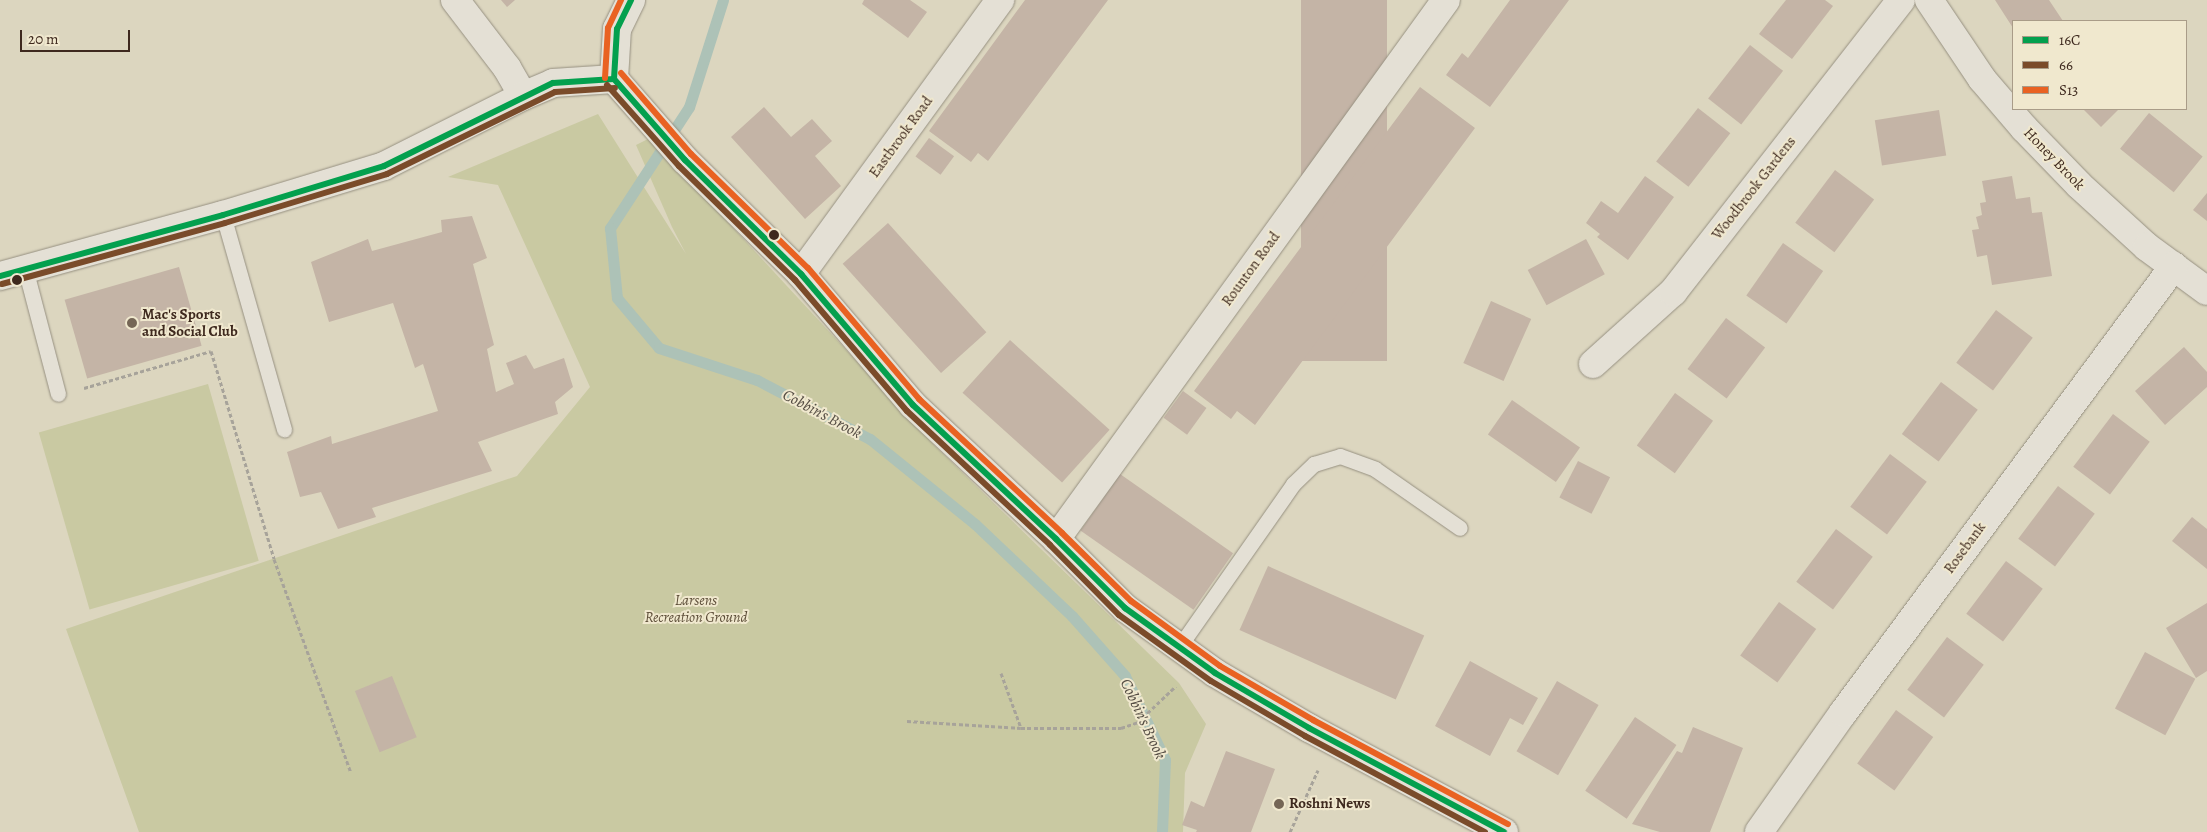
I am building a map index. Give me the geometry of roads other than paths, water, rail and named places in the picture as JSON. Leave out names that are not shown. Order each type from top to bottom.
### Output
[{"type":"street","points":[[455,0],[507,68],[523,96]]},
{"type":"street","points":[[632,0],[617,29],[614,79],[645,117],[685,160],[801,274],[912,405],[1056,539],[1125,608],[1215,673],[1475,825],[1504,832]]},
{"type":"street","name":"Eastbrook Road","points":[[801,274],[1000,0]]},
{"type":"street","name":"Rounton Road","points":[[1056,539],[1446,0]]},
{"type":"street","name":"Woodbrook Gardens","points":[[1593,364],[1673,292],[1901,0]]},
{"type":"street","name":"Honey Brook","points":[[1929,0],[1982,79],[2024,128],[2079,186],[2147,246],[2207,291]]},
{"type":"street","points":[[12,272],[223,215],[384,166],[523,96],[554,83],[614,79]]},
{"type":"street","name":"Rosebank","points":[[1759,832],[1843,713],[2174,266]]},
{"type":"lane","points":[[223,215],[284,428]]},
{"type":"lane","points":[[12,272],[58,394]]},
{"type":"lane","points":[[1179,647],[1293,484],[1314,464],[1340,456],[1375,469],[1460,528]]},
{"type":"waterway","name":"Cobbin's Brook","points":[[723,0],[689,107],[610,228],[617,298],[659,348],[757,380],[870,439],[975,524],[1072,616],[1125,676],[1165,760],[1162,832]]},
{"type":"place","name":"Mac's Sports and Social Club","points":[[132,323]]},
{"type":"place","name":"Roshni News","points":[[1279,804]]},
{"type":"park label","name":"Larsens Recreation Ground","points":[[696,608]]}]
